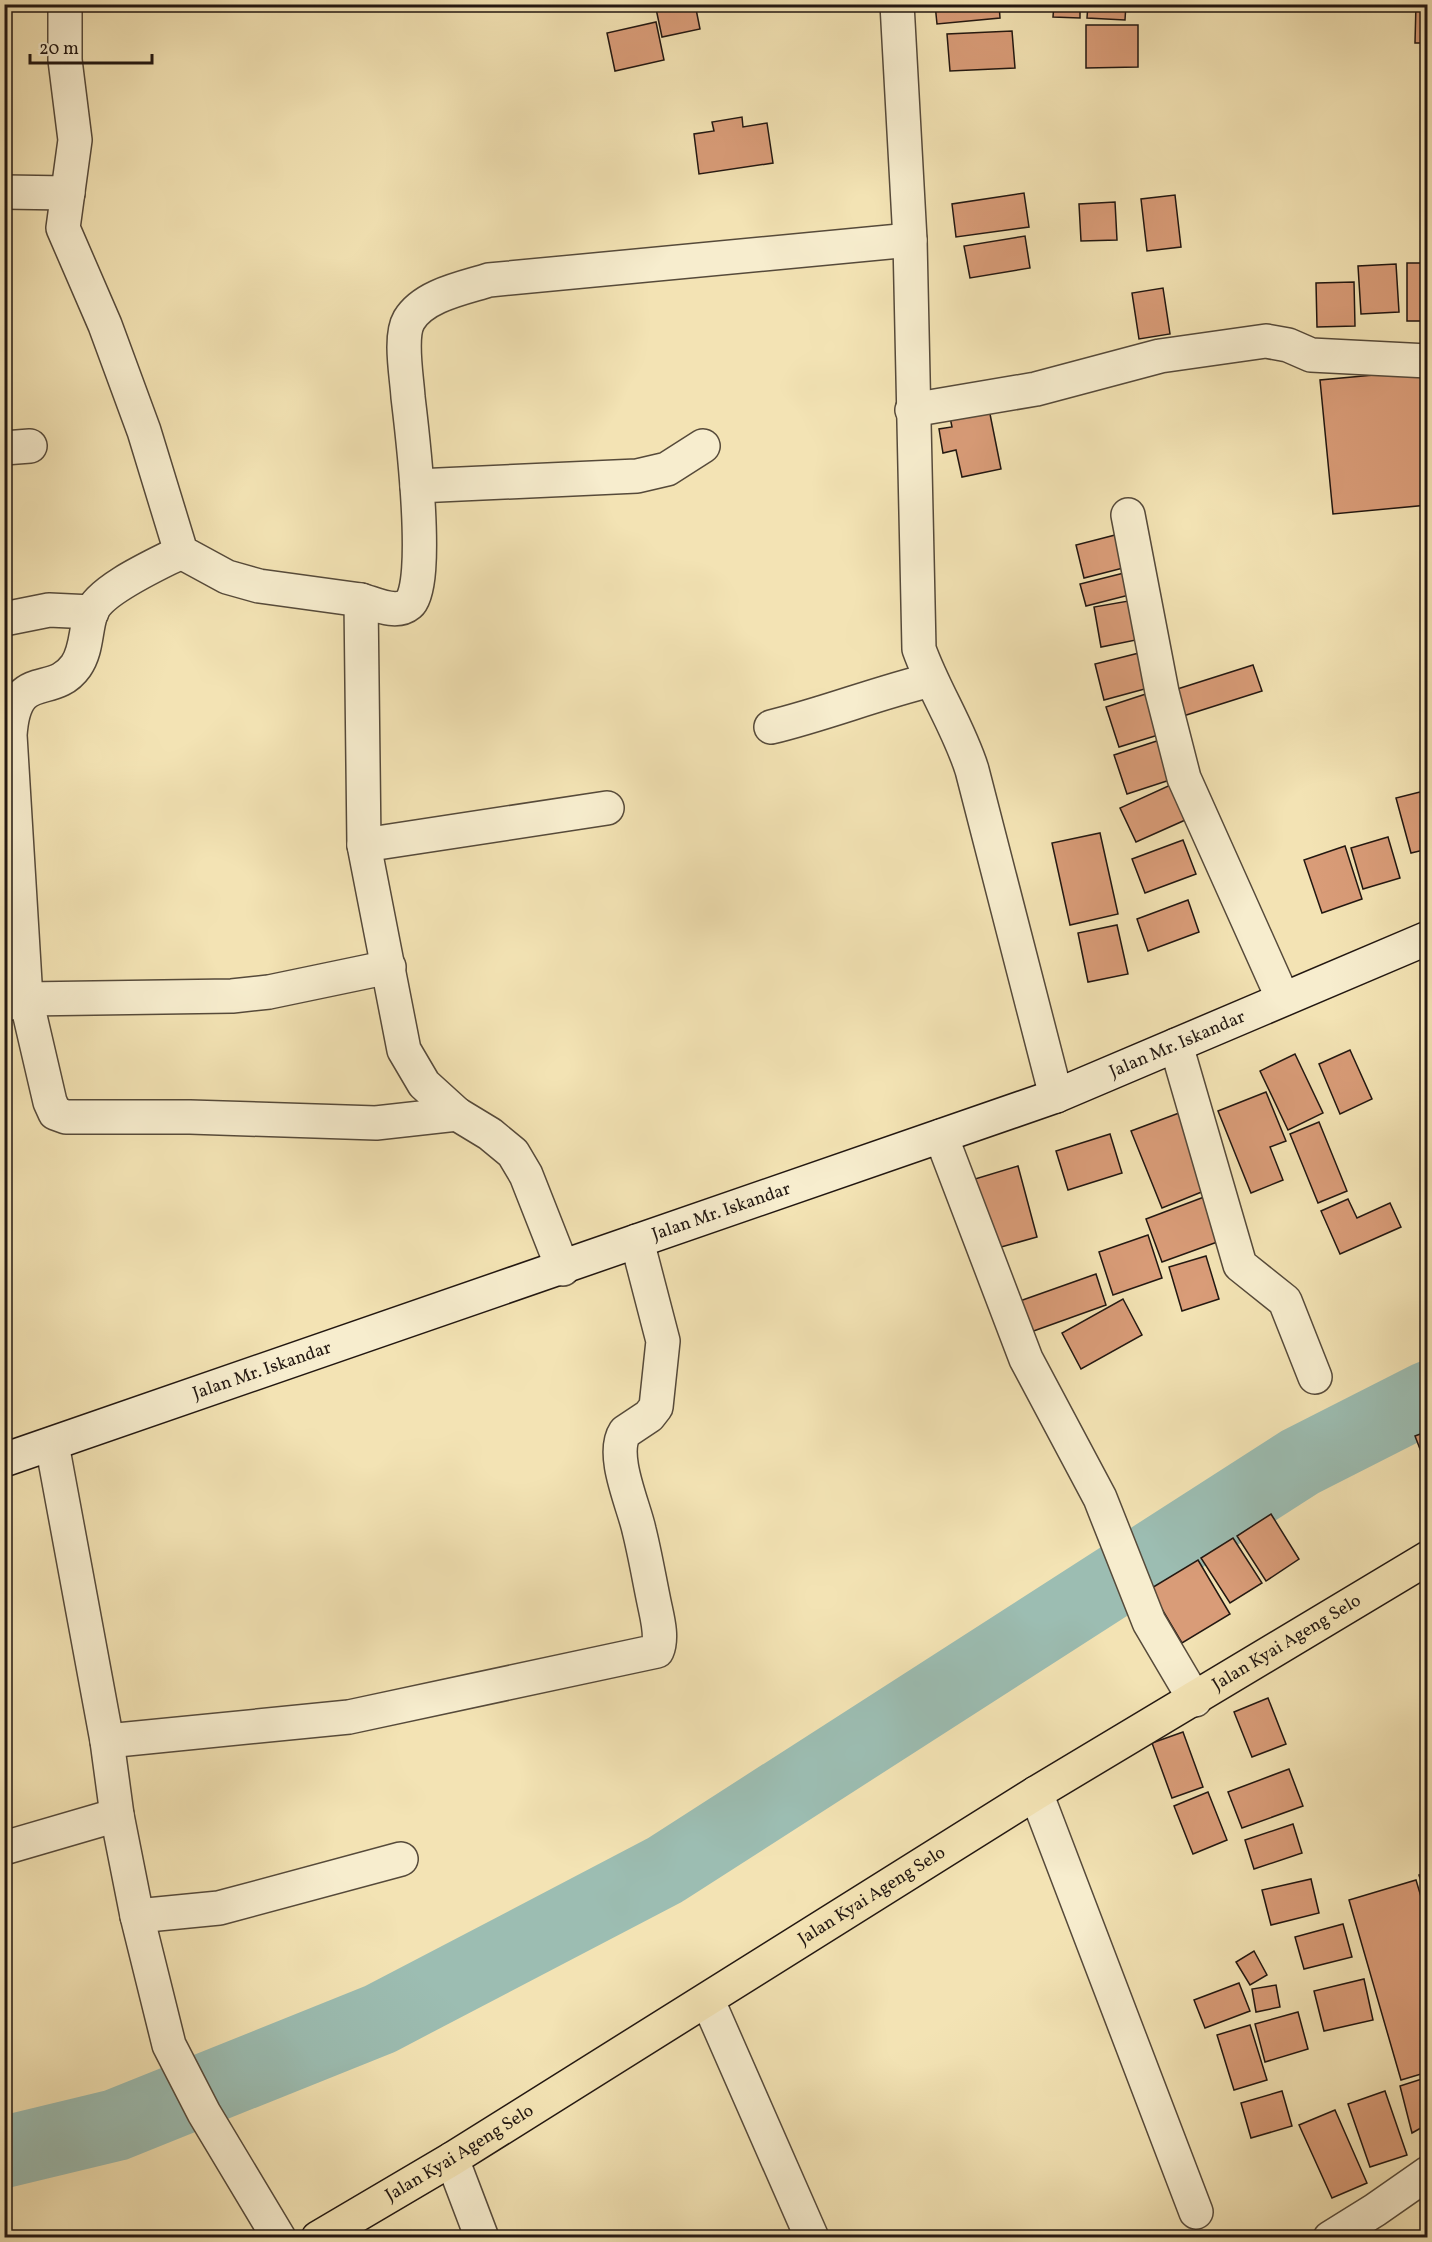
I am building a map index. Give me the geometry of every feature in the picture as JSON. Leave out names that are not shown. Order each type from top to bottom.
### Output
[{"type":"main road","name":"Jalan Kyai Ageng Selo","points":[[318,2238],[452,2159],[708,2001],[1036,1794],[1428,1558]]},
{"type":"street","points":[[64,4],[65,60],[75,127],[63,228],[68,245],[105,325],[144,431],[181,552],[227,577],[259,586],[361,600],[396,610],[409,605],[415,595],[418,575],[417,486],[404,351],[408,321],[425,305],[451,291],[489,280],[910,240]]},
{"type":"street","points":[[897,4],[910,240],[919,649],[931,680],[964,743],[1056,1096]]},
{"type":"street","points":[[4,192],[68,193]]},
{"type":"street","points":[[912,410],[1036,389],[1160,356],[1266,341],[1288,345],[1311,355],[1428,361]]},
{"type":"street","points":[[417,486],[637,476],[667,469],[703,446]]},
{"type":"street","points":[[1128,515],[1162,692],[1184,778],[1283,999]]},
{"type":"street","points":[[181,552],[114,589],[92,612],[84,650],[75,667],[64,677],[11,696],[15,1002],[50,1102],[59,1116],[376,1122],[457,1114]]},
{"type":"street","points":[[361,600],[364,845],[404,1050],[424,1084],[457,1114],[490,1134],[513,1153],[526,1175],[563,1269]]},
{"type":"street","points":[[4,619],[49,610],[92,612]]},
{"type":"street","points":[[771,727],[813,717],[888,690],[931,680]]},
{"type":"street","points":[[364,845],[607,808]]},
{"type":"street","name":"Jalan Mr. Iskandar","points":[[4,1460],[563,1269],[637,1241],[1056,1096],[1428,938]]},
{"type":"street","points":[[15,1002],[232,996],[269,992],[388,967]]},
{"type":"street","points":[[1176,1045],[1240,1265],[1286,1301],[1315,1377]]},
{"type":"street","points":[[941,1136],[1026,1359],[1100,1498],[1149,1622],[1195,1700]]},
{"type":"street","points":[[107,1741],[349,1717],[657,1652],[660,1644],[658,1623],[639,1528],[623,1477],[621,1447],[625,1432],[649,1416],[656,1407],[663,1341],[637,1241]]},
{"type":"street","points":[[52,1444],[107,1741],[117,1815],[137,1916],[170,2045],[204,2113],[279,2238]]},
{"type":"street","points":[[1036,1794],[1109,1977],[1196,2212]]},
{"type":"street","points":[[4,1848],[117,1815]]},
{"type":"street","points":[[137,1916],[219,1908],[401,1859]]},
{"type":"street","points":[[708,2001],[812,2238]]},
{"type":"street","points":[[452,2159],[482,2238]]},
{"type":"street","points":[[1330,2238],[1377,2224],[1428,2173]]},
{"type":"building","points":[[655,4],[695,4],[700,29],[662,37]]},
{"type":"building","points":[[935,4],[999,4],[1000,18],[937,24]]},
{"type":"building","points":[[1054,4],[1080,4],[1080,18],[1053,17]]},
{"type":"building","points":[[1088,4],[1126,4],[1125,20],[1087,18]]},
{"type":"building","points":[[1416,4],[1428,4],[1428,43],[1415,43]]},
{"type":"building","points":[[656,22],[664,60],[615,71],[607,33]]},
{"type":"building","points":[[1086,25],[1138,25],[1138,67],[1086,68]]},
{"type":"building","points":[[1012,31],[1015,68],[950,71],[947,34]]},
{"type":"building","points":[[742,117],[743,127],[767,123],[773,163],[699,174],[694,134],[714,131],[712,122]]},
{"type":"building","points":[[1024,193],[1029,227],[956,237],[952,204]]},
{"type":"building","points":[[1175,195],[1181,247],[1147,251],[1141,199]]},
{"type":"building","points":[[1115,202],[1117,240],[1081,241],[1079,204]]},
{"type":"building","points":[[1025,236],[1030,268],[970,278],[964,246]]},
{"type":"building","points":[[1407,263],[1428,263],[1428,321],[1407,321]]},
{"type":"building","points":[[1396,264],[1399,312],[1361,314],[1358,266]]},
{"type":"building","points":[[1354,282],[1355,326],[1317,327],[1316,283]]},
{"type":"building","points":[[1163,288],[1170,334],[1139,339],[1132,293]]},
{"type":"building","points":[[1428,370],[1428,505],[1333,514],[1320,380]]},
{"type":"building","points":[[987,399],[1001,469],[962,477],[956,450],[943,453],[939,429],[952,427],[948,407]]},
{"type":"building","points":[[1123,533],[1131,566],[1084,578],[1076,545]]},
{"type":"building","points":[[1132,571],[1137,593],[1086,606],[1080,584]]},
{"type":"building","points":[[1134,600],[1141,639],[1101,647],[1094,607]]},
{"type":"building","points":[[1143,652],[1152,687],[1104,700],[1095,664]]},
{"type":"building","points":[[1253,665],[1262,691],[1180,717],[1171,691]]},
{"type":"building","points":[[1155,691],[1168,732],[1119,747],[1106,707]]},
{"type":"building","points":[[1166,738],[1179,777],[1127,794],[1114,755]]},
{"type":"building","points":[[1177,782],[1192,817],[1136,842],[1120,808]]},
{"type":"building","points":[[1428,790],[1428,849],[1411,853],[1396,798]]},
{"type":"building","points":[[1100,833],[1118,914],[1070,925],[1052,843]]},
{"type":"building","points":[[1388,837],[1400,878],[1363,889],[1351,848]]},
{"type":"building","points":[[1183,840],[1196,874],[1145,893],[1132,859]]},
{"type":"building","points":[[1345,846],[1362,899],[1322,913],[1304,860]]},
{"type":"building","points":[[1188,900],[1199,932],[1148,951],[1137,919]]},
{"type":"building","points":[[1117,925],[1128,974],[1088,982],[1078,933]]},
{"type":"building","points":[[1350,1050],[1372,1099],[1340,1114],[1319,1064]]},
{"type":"building","points":[[1295,1054],[1323,1113],[1288,1130],[1260,1071]]},
{"type":"building","points":[[1266,1092],[1286,1141],[1270,1147],[1283,1180],[1251,1193],[1218,1111]]},
{"type":"building","points":[[1179,1113],[1209,1189],[1162,1208],[1131,1131]]},
{"type":"building","points":[[1319,1122],[1347,1191],[1318,1203],[1290,1134]]},
{"type":"building","points":[[1110,1134],[1122,1173],[1068,1190],[1056,1151]]},
{"type":"building","points":[[1018,1166],[1037,1237],[994,1249],[975,1179]]},
{"type":"building","points":[[1204,1197],[1220,1241],[1162,1262],[1146,1219]]},
{"type":"building","points":[[1348,1199],[1357,1218],[1390,1203],[1401,1227],[1340,1254],[1321,1211]]},
{"type":"building","points":[[1148,1235],[1162,1278],[1113,1295],[1099,1252]]},
{"type":"building","points":[[1206,1256],[1219,1299],[1182,1311],[1169,1267]]},
{"type":"building","points":[[1096,1274],[1106,1305],[1028,1333],[1017,1302]]},
{"type":"building","points":[[1123,1299],[1142,1335],[1081,1369],[1062,1333]]},
{"type":"building","points":[[1428,1431],[1428,1470],[1415,1436]]},
{"type":"building","points":[[1271,1514],[1299,1559],[1266,1581],[1237,1536]]},
{"type":"building","points":[[1233,1538],[1262,1583],[1230,1603],[1201,1558]]},
{"type":"building","points":[[1198,1560],[1230,1614],[1182,1643],[1150,1589]]},
{"type":"building","points":[[1268,1698],[1286,1744],[1252,1757],[1234,1712]]},
{"type":"building","points":[[1183,1732],[1203,1787],[1172,1798],[1152,1743]]},
{"type":"building","points":[[1289,1769],[1303,1806],[1242,1828],[1228,1792]]},
{"type":"building","points":[[1208,1792],[1227,1840],[1193,1854],[1174,1806]]},
{"type":"building","points":[[1293,1824],[1302,1853],[1254,1869],[1245,1840]]},
{"type":"building","points":[[1428,1873],[1428,1904],[1419,1875]]},
{"type":"building","points":[[1311,1879],[1319,1913],[1271,1925],[1262,1890]]},
{"type":"building","points":[[1416,1880],[1428,1920],[1428,2072],[1401,2080],[1349,1900]]},
{"type":"building","points":[[1343,1924],[1352,1957],[1304,1969],[1295,1937]]},
{"type":"building","points":[[1254,1951],[1267,1975],[1250,1985],[1236,1962]]},
{"type":"building","points":[[1364,1979],[1373,2020],[1324,2031],[1314,1991]]},
{"type":"building","points":[[1239,1983],[1250,2011],[1205,2028],[1194,2000]]},
{"type":"building","points":[[1276,1985],[1280,2007],[1256,2012],[1252,1989]]},
{"type":"building","points":[[1298,2012],[1308,2049],[1265,2062],[1255,2024]]},
{"type":"building","points":[[1250,2025],[1267,2080],[1234,2090],[1217,2035]]},
{"type":"building","points":[[1428,2077],[1428,2124],[1412,2133],[1400,2086]]},
{"type":"building","points":[[1282,2091],[1292,2126],[1251,2138],[1241,2103]]},
{"type":"building","points":[[1385,2091],[1407,2155],[1370,2167],[1348,2104]]},
{"type":"building","points":[[1335,2110],[1367,2183],[1332,2198],[1299,2125]]},
{"type":"waterway","points":[[4,2152],[116,2125],[380,2019],[665,1870],[1300,1462],[1428,1397]]}]
